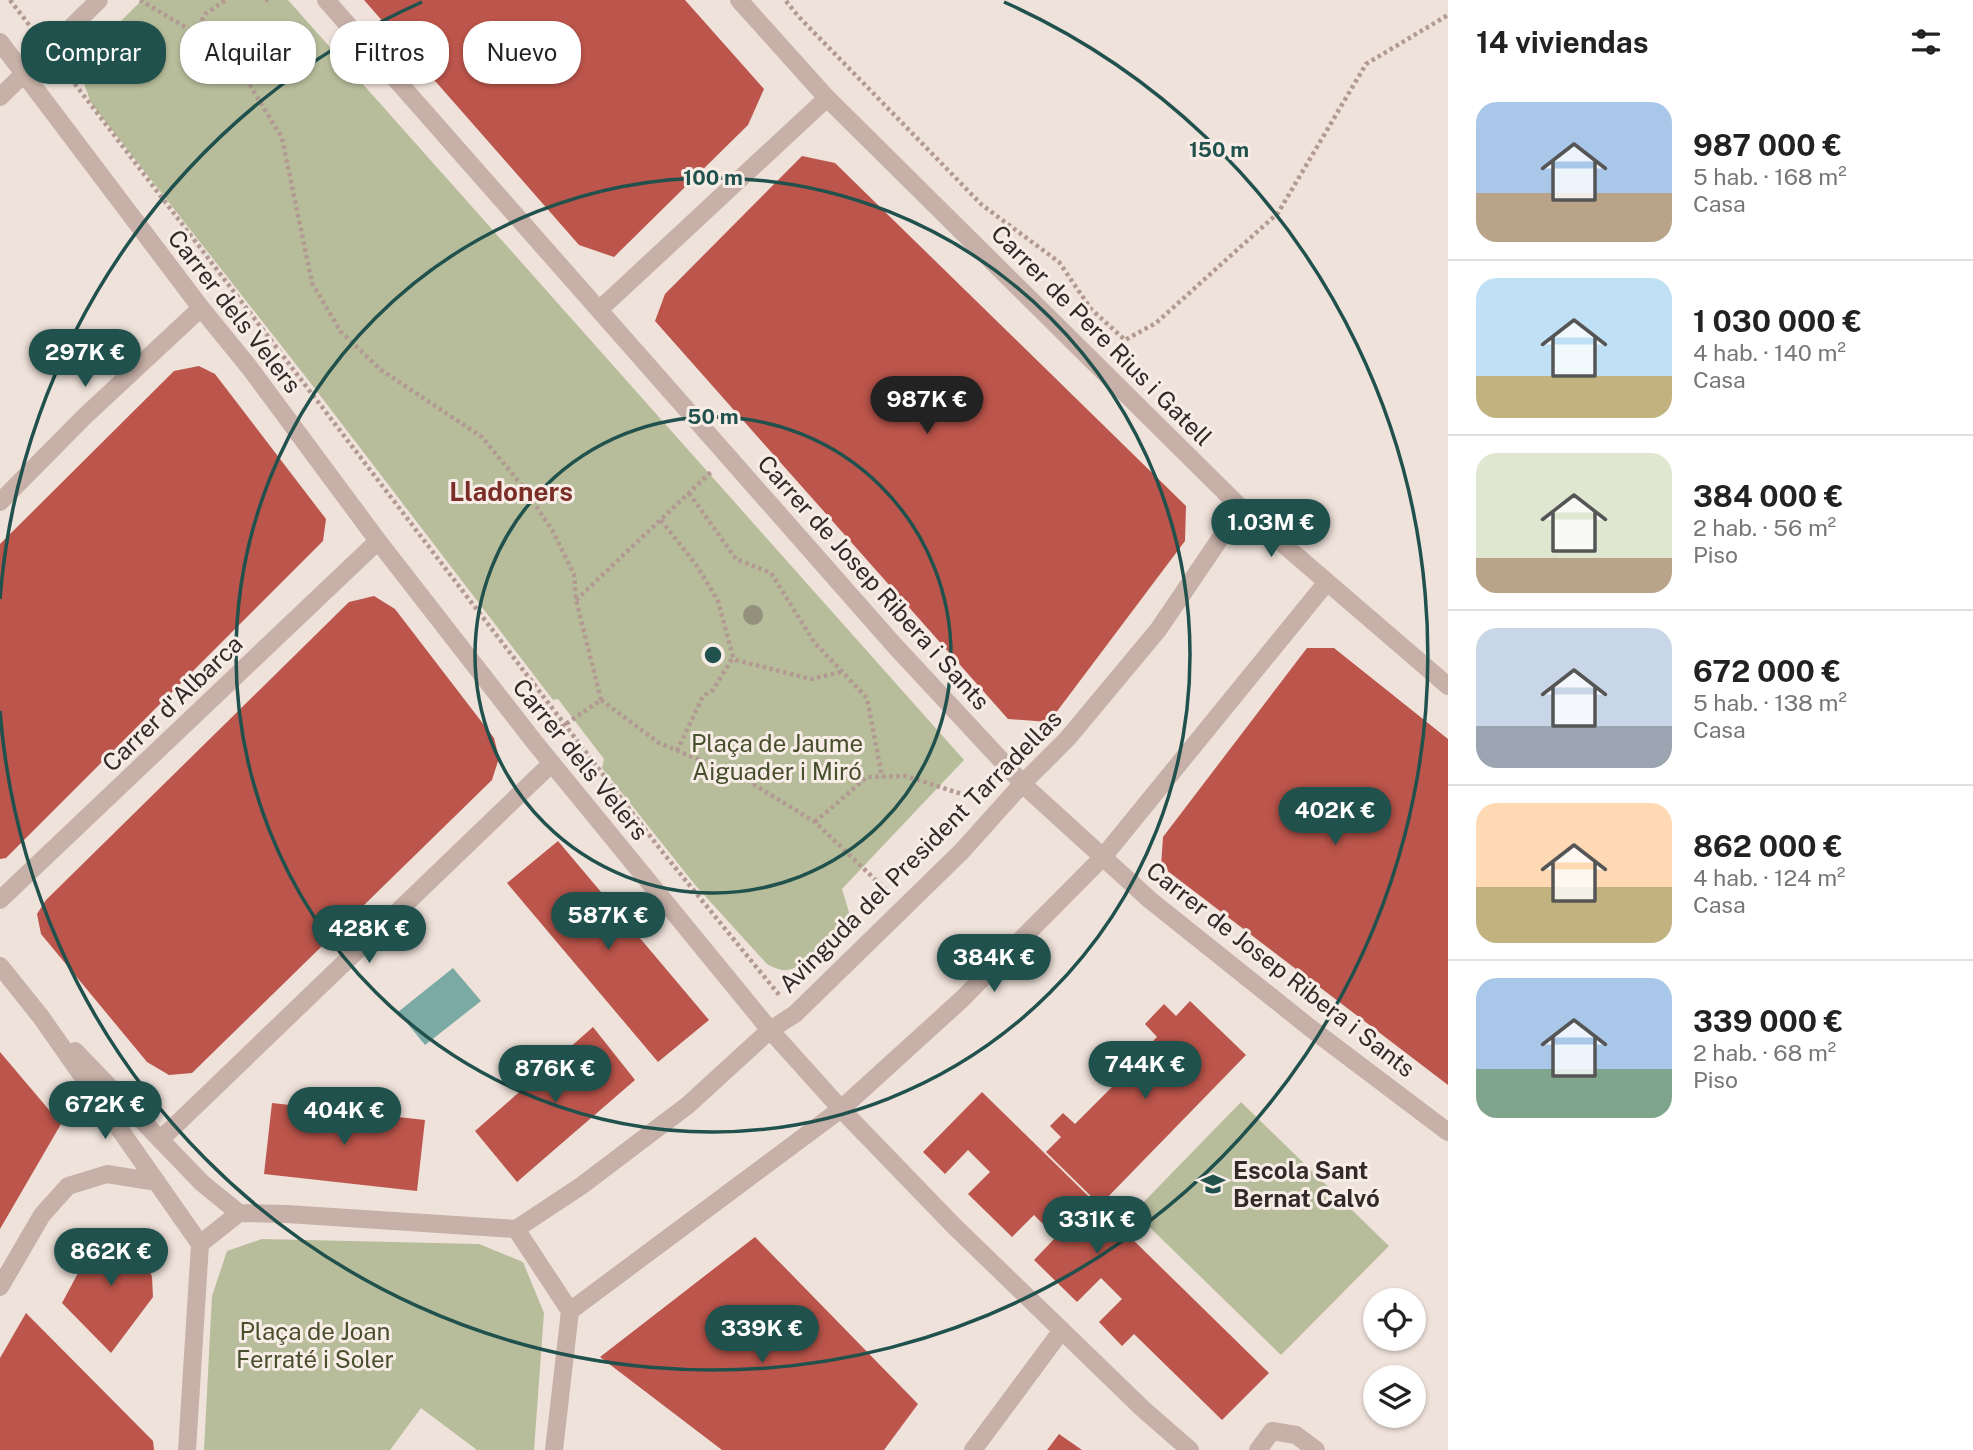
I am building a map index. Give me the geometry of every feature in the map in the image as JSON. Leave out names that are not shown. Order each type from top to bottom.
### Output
[{"type":"street","points":[[78,21],[99,0]]},
{"type":"street","name":"Carrer de Josep Ribera i Sants","points":[[326,0],[895,646],[1023,783],[1150,900],[1448,1132]]},
{"type":"street","name":"Carrer de Pere Rius i Gatell","points":[[739,0],[827,97],[1241,508],[1448,686]]},
{"type":"street","name":"Carrer dels Velers","points":[[0,42],[21,70]]},
{"type":"street","points":[[0,97],[21,77]]},
{"type":"street","name":"Carrer dels Velers","points":[[32,84],[201,308],[249,367],[378,541],[536,744],[770,1030],[841,1109],[954,1226],[1143,1409],[1190,1450]]},
{"type":"street","points":[[599,310],[827,97]]},
{"type":"street","points":[[0,502],[85,415],[201,308]]},
{"type":"street","name":"Avinguda del President Tarradellas","points":[[516,1229],[581,1186],[688,1105],[770,1030],[795,1014],[962,851],[1068,738],[1158,630],[1241,508]]},
{"type":"street","name":"Carrer d'Albarca","points":[[0,900],[378,541]]},
{"type":"street","points":[[570,1311],[841,1109],[961,1000],[1103,857],[1327,582]]},
{"type":"street","points":[[160,1140],[552,763]]},
{"type":"street","points":[[0,966],[41,1017],[200,1244],[187,1450]]},
{"type":"street","points":[[41,1017],[202,1183],[239,1213],[516,1229],[570,1311],[554,1450]]},
{"type":"street","points":[[0,1287],[42,1215],[68,1186],[107,1174],[157,1182]]},
{"type":"street","points":[[200,1244],[239,1213]]},
{"type":"street","points":[[973,1450],[1062,1330]]},
{"type":"street","points":[[1258,1450],[1272,1431],[1296,1435],[1316,1450]]},
{"type":"path","points":[[10,0],[26,21]]},
{"type":"path","points":[[140,0],[180,24]]},
{"type":"path","points":[[201,21],[205,14],[226,0]]},
{"type":"path","points":[[265,0],[272,0]]},
{"type":"path","points":[[783,10],[786,1]]},
{"type":"path","points":[[786,1],[982,205],[1059,262],[1091,309],[1125,340],[1156,323],[1278,213],[1366,64],[1448,15]]},
{"type":"path","points":[[74,84],[660,849],[795,1014]]},
{"type":"path","points":[[249,84],[282,138],[312,283],[341,332],[381,370],[482,437],[524,488],[552,530],[574,574],[576,600],[601,699],[659,743],[745,779],[815,822],[885,889],[907,905]]},
{"type":"path","points":[[576,600],[728,456]]},
{"type":"path","points":[[690,493],[736,559],[771,573],[814,642],[867,698],[882,777]]},
{"type":"path","points":[[661,520],[697,566],[718,601],[736,660],[811,679],[842,672]]},
{"type":"path","points":[[677,751],[703,696],[713,690],[733,657]]},
{"type":"path","points":[[536,744],[601,699]]},
{"type":"path","points":[[815,822],[867,777],[906,776],[1002,807]]},
{"type":"green space","name":"Plaça de Jaume Aiguader i Miró","points":[[142,0],[288,0],[307,21],[180,21],[180,84],[316,84],[316,31],[330,47],[330,84],[363,84],[964,760],[842,889],[851,919],[810,959],[791,969],[782,970],[767,964],[696,886],[602,768],[604,759],[558,699],[553,700],[309,381],[91,103],[84,84],[166,84],[166,21],[121,21]]},
{"type":"green space","points":[[1241,1102],[1389,1246],[1281,1355],[1134,1212]]},
{"type":"green space","name":"Plaça de Joan Ferraté i Soler","points":[[262,1239],[479,1244],[523,1262],[544,1313],[534,1450],[477,1450],[421,1408],[390,1450],[204,1450],[212,1296],[227,1251]]},
{"type":"water","points":[[453,968],[481,1001],[425,1045],[398,1012]]},
{"type":"building","points":[[364,0],[685,0],[764,89],[748,125],[614,257],[579,245],[438,84],[449,84],[449,21],[382,21]]},
{"type":"building","points":[[802,156],[835,163],[1186,506],[1185,541],[1049,722],[1008,719],[655,321],[665,294]]},
{"type":"building","points":[[199,366],[215,374],[326,519],[323,541],[6,858],[0,859],[0,544],[174,371]]},
{"type":"building","points":[[374,596],[395,609],[494,738],[499,758],[492,780],[192,1073],[169,1075],[147,1062],[41,934],[37,914],[46,900],[349,602]]},
{"type":"building","points":[[1307,648],[1334,648],[1448,739],[1448,1085],[1161,866],[1163,837]]},
{"type":"building","points":[[558,841],[709,1020],[658,1062],[507,883]]},
{"type":"building","points":[[1190,1001],[1246,1055],[1100,1205],[1046,1152],[1061,1137],[1050,1126],[1063,1113],[1075,1124],[1113,1086],[1100,1074],[1113,1061],[1124,1071],[1157,1037],[1145,1024],[1164,1004],[1176,1016]]},
{"type":"building","points":[[593,1027],[635,1080],[517,1182],[475,1131]]},
{"type":"building","points":[[0,1052],[61,1124],[0,1229]]},
{"type":"building","points":[[982,1092],[1269,1373],[1222,1420],[1134,1334],[1122,1346],[1099,1322],[1122,1299],[1101,1278],[1077,1302],[1034,1260],[1056,1237],[1034,1215],[1012,1237],[968,1194],[990,1172],[968,1150],[945,1174],[923,1152]]},
{"type":"building","points":[[272,1103],[425,1120],[417,1191],[264,1174]]},
{"type":"building","points":[[114,1228],[130,1233],[141,1244],[152,1277],[153,1297],[111,1353],[62,1303],[92,1247]]},
{"type":"building","points":[[755,1237],[918,1404],[884,1450],[722,1450],[600,1357]]},
{"type":"building","points":[[26,1313],[153,1441],[154,1450],[0,1450],[0,1358]]},
{"type":"building","points":[[1059,1434],[1082,1450],[1047,1450]]},
{"type":"place","name":"Escola Sant Bernat Calvó","points":[[1213,1184]]},
{"type":"district","name":"Lladoners","points":[[511,491]]}]
